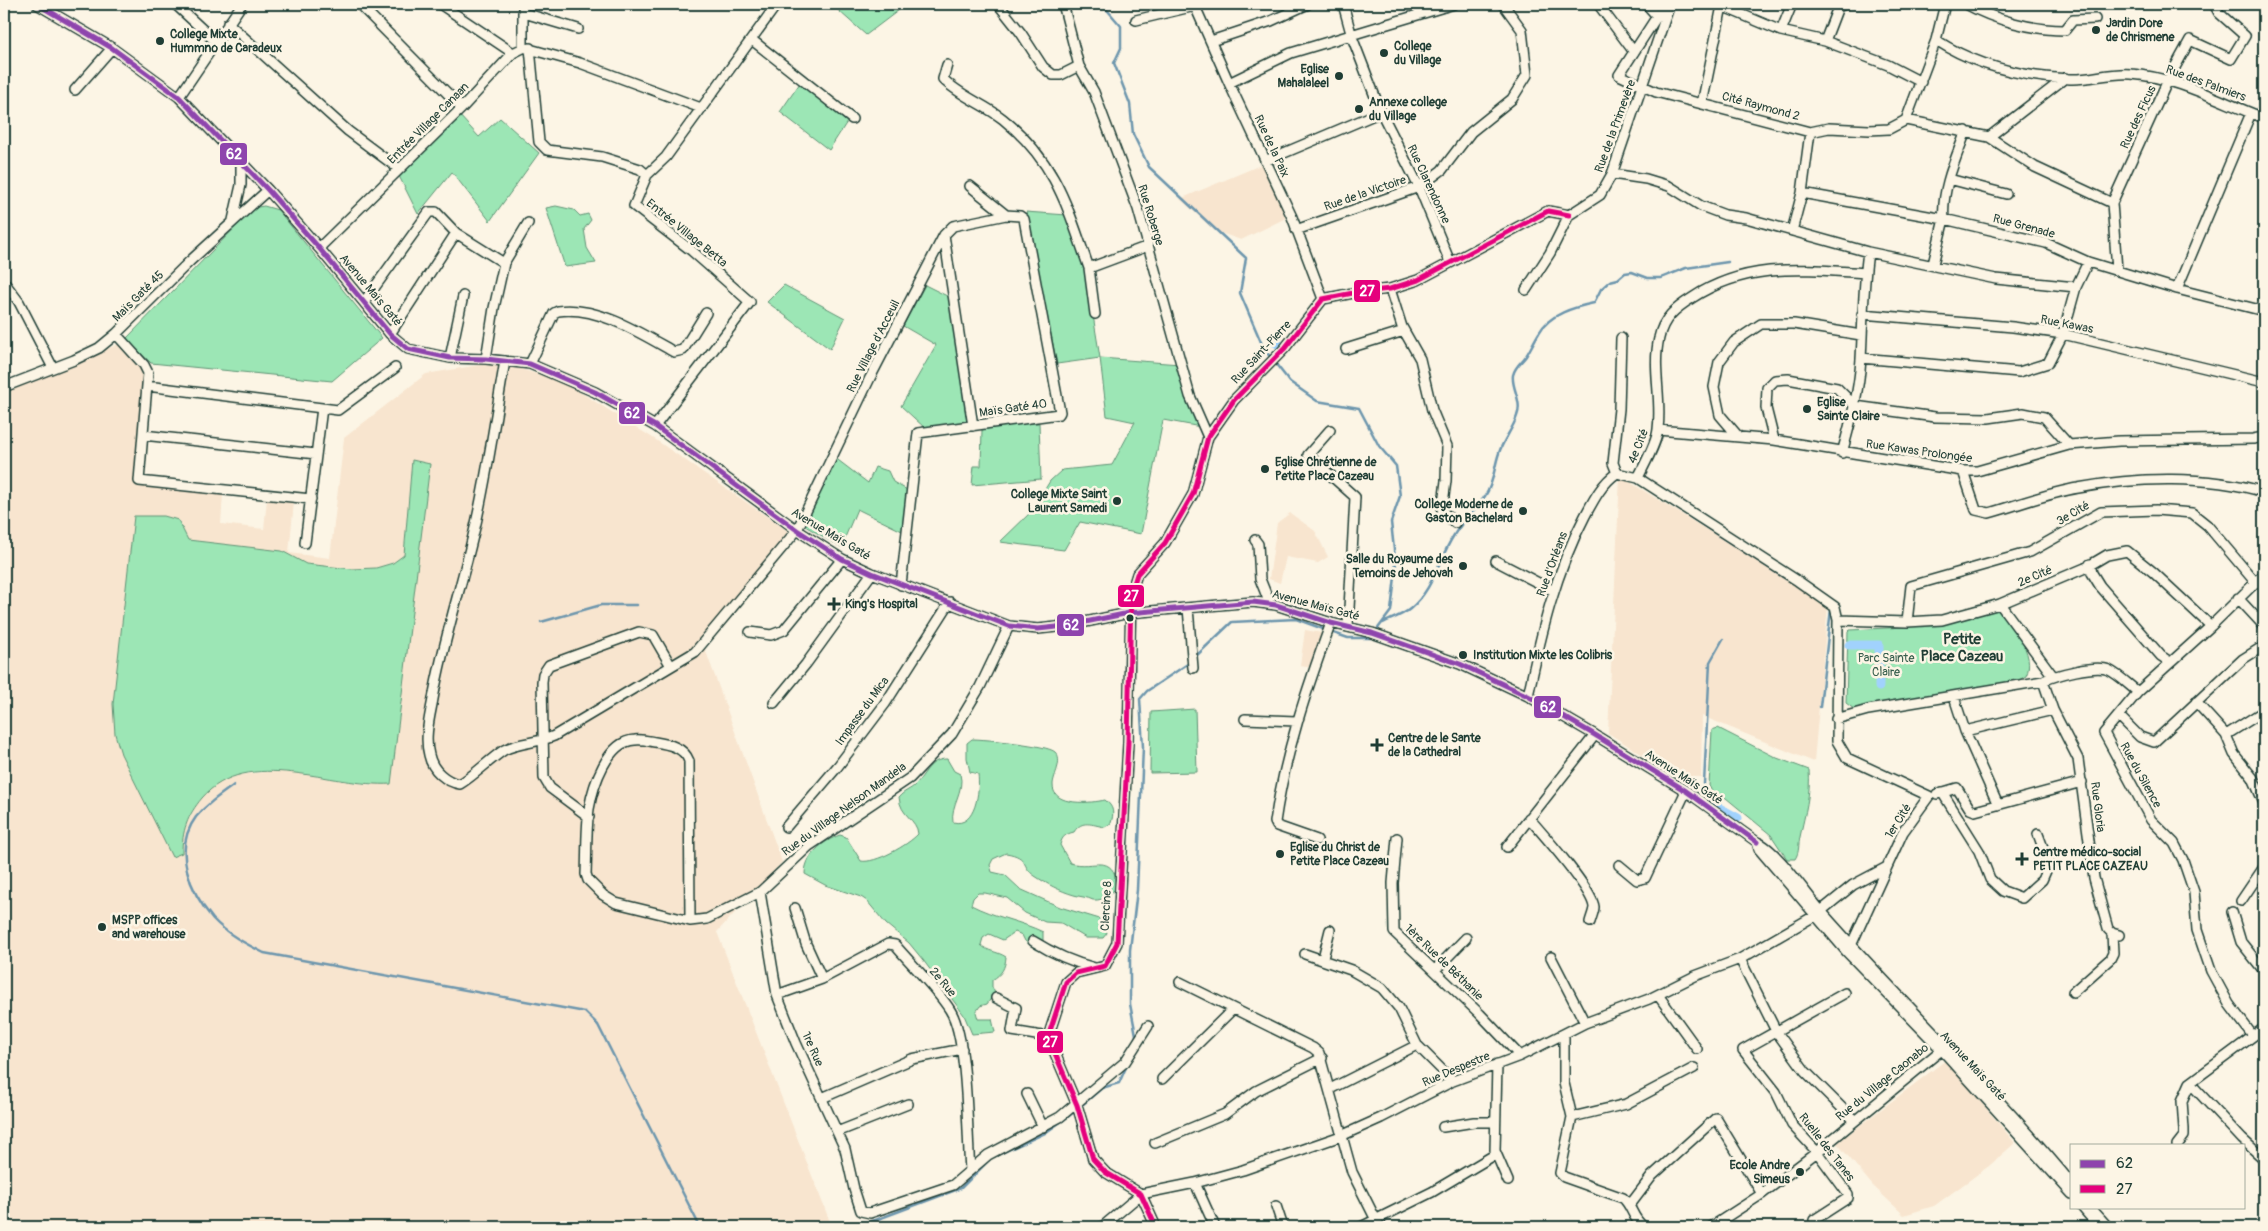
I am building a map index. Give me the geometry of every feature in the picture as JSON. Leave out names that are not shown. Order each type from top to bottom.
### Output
[{"type":"street","points":[[175,4],[216,42]]},
{"type":"street","points":[[179,97],[242,4]]},
{"type":"street","points":[[359,4],[462,108]]},
{"type":"street","points":[[440,4],[513,54]]},
{"type":"street","name":"Entrée Village Betta","points":[[655,426],[750,302],[692,251],[634,206],[647,175],[666,157],[777,4]]},
{"type":"street","points":[[998,4],[1022,33],[1043,67],[1053,75],[1061,75],[1079,66]]},
{"type":"street","name":"Rue Roberge","points":[[1063,4],[1079,66],[1094,92],[1138,209],[1190,396],[1208,437]]},
{"type":"street","points":[[1211,41],[1271,21],[1308,4]]},
{"type":"street","name":"Rue Clarendonne","points":[[1343,4],[1352,37],[1381,112],[1419,187],[1450,262]]},
{"type":"street","points":[[1229,84],[1292,54],[1454,4]]},
{"type":"street","name":"Rue de la Victoire","points":[[1296,230],[1419,187],[1442,170],[1471,132],[1512,99],[1526,75],[1522,30],[1503,4]]},
{"type":"street","points":[[1598,4],[1634,52],[1665,4]]},
{"type":"street","points":[[1646,4],[1657,16]]},
{"type":"street","name":"Rue de la Primevère","points":[[1569,215],[1600,195],[1612,174],[1624,134],[1643,87],[1670,4]]},
{"type":"street","points":[[1781,31],[1792,4]]},
{"type":"street","points":[[1825,41],[1838,7],[1846,4]]},
{"type":"street","points":[[1945,4],[1936,40],[1906,120],[1989,137],[2035,167],[2112,203],[2117,270]]},
{"type":"street","points":[[1966,4],[1983,13],[2045,30],[2065,30],[2073,20],[2095,19]]},
{"type":"street","name":"Rue des Ficus","points":[[2112,203],[2168,80],[2190,40],[2231,59],[2245,36],[2219,13],[2214,4]]},
{"type":"street","name":"Avenue Maïs Gaté","points":[[43,5],[112,48],[179,97],[268,190],[390,334],[408,349],[450,358],[486,359],[530,364],[594,392],[655,426],[797,530],[842,558],[872,573],[1009,626],[1038,629],[1066,626],[1129,613],[1253,602],[1270,604],[1331,625],[1375,634],[1460,664],[1528,696],[1596,735],[1686,791],[1757,842],[1759,848],[1850,949],[2027,1131],[2070,1182]]},
{"type":"street","points":[[1136,20],[1195,5]]},
{"type":"street","name":"Rue de la Paix","points":[[1195,5],[1296,230],[1323,299]]},
{"type":"street","points":[[1702,104],[1719,5],[1781,31],[1825,41],[1888,65],[1921,82]]},
{"type":"street","points":[[578,29],[523,8],[539,142],[547,150],[602,157],[640,169],[647,175]]},
{"type":"street","points":[[228,23],[348,131],[400,169]]},
{"type":"street","points":[[752,40],[852,120]]},
{"type":"street","name":"Rue des Palmiers","points":[[1936,40],[1953,52],[2009,71],[2064,78],[2130,74],[2168,80],[2264,118]]},
{"type":"street","points":[[75,90],[112,48]]},
{"type":"street","points":[[527,48],[580,63],[701,108]]},
{"type":"street","name":"Entrée Village Canaan","points":[[319,248],[462,108],[513,54],[527,48]]},
{"type":"street","name":"Cité Raymond 2","points":[[1634,52],[1619,75],[1643,87],[1810,132],[1829,128],[1889,129],[1906,120]]},
{"type":"street","points":[[948,65],[943,79],[952,88],[984,105],[1019,133],[1038,152],[1050,170],[1063,193],[1088,268],[1095,314]]},
{"type":"street","points":[[1989,137],[2064,78]]},
{"type":"street","points":[[1265,161],[1381,112]]},
{"type":"street","points":[[2177,289],[2251,113]]},
{"type":"street","points":[[1933,264],[1944,219],[1949,179],[1966,131]]},
{"type":"street","points":[[1792,231],[1802,193],[1810,132]]},
{"type":"street","points":[[233,220],[241,185],[241,162]]},
{"type":"street","points":[[1612,174],[1646,179],[1669,186],[1701,206],[1725,215],[1868,252],[1933,264],[1996,279],[2076,287]]},
{"type":"street","points":[[1949,179],[2006,194]]},
{"type":"street","name":"Maïs Gaté 40","points":[[902,584],[918,433],[1059,414],[1060,412],[1024,219],[1020,216],[1006,215],[970,186]]},
{"type":"street","name":"Maïs Gaté 45","points":[[4,387],[99,348],[116,334],[233,220],[268,190]]},
{"type":"street","name":"Rue Grenade","points":[[1802,193],[1944,219],[2046,243],[2088,262],[2177,289],[2264,311]]},
{"type":"street","points":[[1323,299],[1353,293],[1390,290],[1418,280],[1548,211],[1569,215],[1550,253],[1526,290]]},
{"type":"street","points":[[364,302],[429,212],[436,212],[456,232],[504,264]]},
{"type":"street","points":[[973,426],[944,235],[953,226],[1006,215]]},
{"type":"street","points":[[486,359],[494,308],[504,264],[528,223]]},
{"type":"street","points":[[390,334],[456,232]]},
{"type":"street","name":"Rue Village d'Acceuil","points":[[542,741],[695,652],[797,530],[870,378],[944,235]]},
{"type":"street","points":[[1088,268],[1148,246]]},
{"type":"street","points":[[1842,453],[1855,406],[1861,358],[1862,314],[1868,252]]},
{"type":"street","points":[[1861,358],[2019,372],[2048,363],[2063,334],[2076,287],[2088,262]]},
{"type":"street","name":"4e Cité","points":[[1838,620],[1835,607],[1638,478],[1658,430],[1655,366],[1659,337],[1673,310],[1729,278],[1768,270],[1865,273]]},
{"type":"street","points":[[4,282],[19,302],[53,368]]},
{"type":"street","points":[[1390,290],[1404,331],[1420,359],[1432,410],[1447,446],[1446,481],[1442,511],[1455,523]]},
{"type":"street","points":[[450,358],[463,296]]},
{"type":"street","name":"Rue Saint-Pierre","points":[[1129,613],[1131,593],[1137,574],[1164,543],[1193,494],[1208,437],[1234,400],[1278,356],[1323,299]]},
{"type":"street","points":[[530,364],[554,313],[558,311],[582,312],[609,318],[674,352],[683,350],[706,313]]},
{"type":"street","name":"Rue Kawas","points":[[1862,314],[2013,327],[2063,334],[2264,382]]},
{"type":"street","points":[[1737,436],[1720,414],[1714,387],[1718,362],[1734,342],[1761,324],[1794,324],[1861,335]]},
{"type":"street","points":[[1346,349],[1404,331]]},
{"type":"street","points":[[116,334],[144,365],[148,373],[139,481],[311,499]]},
{"type":"street","points":[[1621,338],[1619,409],[1613,463],[1617,473],[1638,478]]},
{"type":"street","points":[[505,361],[478,514],[440,661],[429,724],[428,747],[429,756],[439,773],[451,783],[460,784],[505,750],[518,745],[542,741]]},
{"type":"street","points":[[147,386],[338,410],[395,368]]},
{"type":"street","points":[[1774,440],[1766,408],[1767,388],[1775,380],[1788,379],[1836,388],[1855,406],[1935,417],[1988,418],[2023,414],[2044,417],[2069,445]]},
{"type":"street","points":[[305,543],[322,408]]},
{"type":"street","points":[[1330,430],[1308,455],[1355,497],[1348,627]]},
{"type":"street","name":"Rue Kawas Prolongée","points":[[1658,430],[1774,440],[1842,453],[1963,471],[1976,471],[2069,445],[2119,440],[2253,439],[2264,437]]},
{"type":"street","points":[[143,435],[316,454]]},
{"type":"street","name":"3e Cité","points":[[1963,471],[1976,510],[1982,513],[1989,513],[2076,488],[2136,480],[2222,482],[2264,492]]},
{"type":"street","name":"Rue d'Orléans","points":[[1528,696],[1554,590],[1569,546],[1596,497],[1617,473]]},
{"type":"street","name":"3e Cité","points":[[1906,622],[1911,586],[2030,552],[2101,512],[2156,510],[2192,513],[2207,525],[2256,583]]},
{"type":"street","points":[[1255,540],[1258,544],[1260,579],[1270,604]]},
{"type":"street","name":"2e Cité","points":[[1838,620],[1906,622],[1942,620],[2000,604],[2107,555],[2127,551],[2153,572],[2211,626]]},
{"type":"street","points":[[750,632],[771,635],[784,630],[842,558]]},
{"type":"street","points":[[1496,561],[1554,590]]},
{"type":"street","points":[[2090,564],[2092,573],[2100,586],[2161,656],[2170,662]]},
{"type":"street","points":[[774,703],[806,664],[872,573]]},
{"type":"street","points":[[2264,574],[2211,626],[2137,693],[2120,716],[2140,737],[2154,742],[2243,659],[2262,646],[2264,642]]},
{"type":"street","points":[[2238,598],[2264,626]]},
{"type":"street","name":"Impasse du Mica","points":[[786,827],[838,766],[885,704],[950,602]]},
{"type":"street","points":[[2000,604],[2053,676]]},
{"type":"street","points":[[1188,608],[1193,668]]},
{"type":"street","name":"Clercine 8","points":[[1097,969],[1105,966],[1117,943],[1128,743],[1129,613]]},
{"type":"street","points":[[1838,620],[1836,719],[1868,710],[2043,682],[2053,676],[2095,668],[2108,670],[2137,693]]},
{"type":"street","points":[[1317,840],[1277,826],[1275,822],[1280,786],[1296,721],[1331,625]]},
{"type":"street","name":"Rue du Village Nelson Mandela","points":[[690,921],[689,761],[687,754],[680,749],[662,743],[634,739],[609,755],[589,809],[586,874],[588,880],[603,895],[616,903],[690,921],[707,919],[760,892],[809,846],[910,778],[952,734],[980,687],[1009,626]]},
{"type":"street","points":[[589,817],[546,784],[542,741],[542,682],[545,668],[639,632],[653,635],[671,666]]},
{"type":"street","name":"Rue Gloria","points":[[2043,682],[2053,710],[2078,758],[2094,878],[2108,929],[2116,934],[2113,953],[2110,959],[2073,992]]},
{"type":"street","points":[[1954,697],[1965,731],[1998,805]]},
{"type":"street","points":[[2196,702],[2226,735],[2234,754],[2253,778],[2264,804]]},
{"type":"street","points":[[1965,731],[2053,710]]},
{"type":"street","points":[[2226,735],[2264,711]]},
{"type":"street","name":"Rue du Silence","points":[[2120,716],[2104,733],[2140,796],[2151,820],[2174,843],[2183,860],[2194,892],[2196,930],[2210,971],[2229,1004],[2254,1036]]},
{"type":"street","points":[[1245,719],[1296,721]]},
{"type":"street","name":"1er Cité","points":[[1836,719],[1837,741],[1847,758],[1929,796],[1904,832],[1850,949]]},
{"type":"street","points":[[1507,847],[1596,735]]},
{"type":"street","points":[[1929,796],[1957,788],[1973,811],[2082,782]]},
{"type":"street","points":[[1619,865],[1637,880],[1645,878],[1686,791]]},
{"type":"street","points":[[1942,792],[1979,851],[1990,879],[2003,891],[2022,898],[2042,880],[2049,864],[2038,834]]},
{"type":"street","points":[[1529,818],[1560,854],[1589,895],[1594,907],[1590,922]]},
{"type":"street","name":"1ère Rue de Béthanie","points":[[1397,838],[1393,883],[1394,932],[1435,970],[1520,1056]]},
{"type":"street","name":"Rue Despestre","points":[[1102,1227],[1141,1194],[1195,1183],[1243,1170],[1341,1136],[1453,1081],[1520,1056],[1585,1023],[1658,995],[1695,976],[1740,959],[1818,912],[1853,885],[1887,867]]},
{"type":"street","points":[[2241,901],[2264,868]]},
{"type":"street","name":"1re Rue","points":[[760,892],[778,995],[796,1043],[845,1150],[861,1211],[870,1213],[948,1187],[960,1181],[970,1170]]},
{"type":"street","points":[[795,908],[806,944],[822,979]]},
{"type":"street","points":[[2232,912],[2241,942],[2264,971]]},
{"type":"street","points":[[1323,958],[1330,930]]},
{"type":"street","points":[[1435,970],[1466,938]]},
{"type":"street","points":[[1033,941],[1073,962],[1097,969]]},
{"type":"street","name":"2e Rue","points":[[778,995],[822,979],[888,944],[892,944],[950,1011],[957,1028],[962,1049],[970,1170]]},
{"type":"street","points":[[1305,954],[1323,958],[1351,970],[1382,988],[1399,1008],[1417,1045],[1453,1081]]},
{"type":"street","points":[[1550,957],[1585,1023]]},
{"type":"street","points":[[1740,959],[1776,1031],[1805,1071],[1854,1120]]},
{"type":"street","points":[[1097,969],[1076,973],[1066,982],[1048,1037],[1077,1107],[1093,1159],[1106,1172],[1141,1194],[1156,1227]]},
{"type":"street","points":[[1180,982],[1232,1010],[1313,1048],[1322,1058],[1352,1172],[1379,1224]]},
{"type":"street","name":"Ruelle des Tanes","points":[[1814,1220],[1849,1197],[1817,1152],[1792,1125],[1776,1092],[1743,1050],[1845,993]]},
{"type":"street","points":[[1658,995],[1697,1049]]},
{"type":"street","points":[[996,998],[1016,1008],[1012,1031],[1048,1037]]},
{"type":"street","points":[[1162,1079],[1232,1010]]},
{"type":"street","points":[[970,1170],[993,1152],[1043,1127],[1077,1107],[1125,1062],[1148,1026]]},
{"type":"street","points":[[2178,1144],[2184,1136],[2182,1101],[2190,1083],[2264,1028]]},
{"type":"street","points":[[1564,1035],[1564,1083],[1572,1116],[1560,1173],[1564,1177],[1623,1198],[1630,1204],[1632,1214],[1638,1223],[1644,1227]]},
{"type":"street","points":[[1330,1089],[1417,1045]]},
{"type":"street","name":"Avenue Maïs Gaté","points":[[1944,1047],[2070,1192]]},
{"type":"street","name":"Rue du Village Caonabo","points":[[1711,1227],[1762,1194],[1817,1152],[1944,1047]]},
{"type":"street","points":[[822,1098],[912,1058],[962,1049]]},
{"type":"street","points":[[1155,1143],[1225,1114],[1256,1091],[1322,1058]]},
{"type":"street","points":[[1497,1064],[1496,1154],[1508,1181]]},
{"type":"street","points":[[1572,1116],[1626,1104],[1694,1068]]},
{"type":"street","points":[[2190,1083],[2242,1139],[2264,1159]]},
{"type":"street","points":[[1027,1094],[1043,1127]]},
{"type":"street","points":[[837,1132],[908,1104]]},
{"type":"street","points":[[1630,1204],[1652,1176],[1716,1118],[1762,1194]]},
{"type":"street","points":[[1443,1127],[1474,1122],[1495,1122]]},
{"type":"street","points":[[1361,1227],[1379,1224],[1496,1154]]},
{"type":"street","points":[[1195,1183],[1215,1227]]},
{"type":"street","points":[[1276,1206],[1283,1227]]},
{"type":"street","points":[[2083,1208],[2095,1224],[2108,1227]]},
{"type":"street","points":[[2090,1208],[2095,1224]]},
{"type":"shaded area","points":[[1263,164],[1286,218],[1241,240],[1215,231],[1180,199]]},
{"type":"shaded area","points":[[119,344],[144,369],[135,485],[223,494],[221,524],[264,529],[267,499],[294,502],[289,553],[330,558],[344,438],[426,374],[497,362],[564,382],[653,438],[795,536],[704,646],[782,862],[717,932],[832,1227],[4,1227],[4,393]],"holes":[[[412,461],[429,464],[371,785],[290,772],[238,775],[213,785],[197,804],[182,832],[182,853],[134,516],[164,516],[178,520],[188,540],[253,549],[294,559],[306,564],[352,569],[376,568],[393,563],[404,555]]]},
{"type":"shaded area","points":[[1620,476],[1828,605],[1814,762],[1702,716],[1701,777],[1676,776],[1608,733]]},
{"type":"shaded area","points":[[1290,513],[1315,531],[1328,557],[1318,563],[1286,557],[1280,583],[1269,579],[1277,523]]},
{"type":"shaded area","points":[[1305,630],[1322,633],[1314,668],[1300,666]]},
{"type":"shaded area","points":[[1946,1060],[2015,1143],[1989,1166],[1934,1206],[1904,1215],[1873,1186],[1837,1143]]},
{"type":"green space","points":[[831,4],[907,4],[866,35]]},
{"type":"green space","points":[[800,83],[847,122],[829,150],[780,112]]},
{"type":"green space","points":[[459,115],[479,137],[500,118],[539,153],[490,221],[452,172],[418,214],[399,176]]},
{"type":"green space","points":[[264,206],[278,210],[382,338],[332,381],[151,363],[126,339],[251,211]]},
{"type":"green space","points":[[556,206],[574,210],[580,216],[588,214],[591,220],[584,229],[587,248],[596,263],[565,267],[546,208]]},
{"type":"green space","points":[[1026,212],[1067,215],[1086,272],[1100,358],[1057,364]]},
{"type":"green space","points":[[784,285],[845,318],[830,349],[767,302]]},
{"type":"green space","points":[[925,285],[951,298],[967,423],[926,429],[901,406],[936,345],[903,326]]},
{"type":"green space","points":[[1100,358],[1180,364],[1201,427],[1163,420],[1141,534],[1080,522],[1064,550],[1000,542],[1031,512],[1050,481],[1062,470],[1112,465],[1135,422],[1107,416]]},
{"type":"green space","points":[[1039,423],[1041,479],[972,485],[974,466],[981,466],[982,430],[1012,424]]},
{"type":"green space","points":[[834,457],[868,483],[875,467],[888,471],[893,482],[909,491],[904,532],[857,509],[841,547],[805,526]]},
{"type":"green space","points":[[412,460],[430,464],[391,784],[368,784],[266,771],[243,774],[221,782],[202,798],[186,824],[182,853],[172,857],[121,754],[115,734],[113,704],[134,516],[164,516],[178,520],[188,540],[282,551],[306,564],[352,569],[376,568],[393,563],[404,555]]},
{"type":"green space","name":"Parc Sainte Claire","points":[[1996,609],[2021,640],[2028,658],[2026,676],[2019,680],[1854,709],[1846,703],[1848,632],[1850,630],[1941,625]]},
{"type":"green space","points":[[1195,709],[1197,772],[1150,773],[1151,712]]},
{"type":"green space","points":[[1718,728],[1777,758],[1809,770],[1807,804],[1795,859],[1787,859],[1771,835],[1726,798],[1713,793],[1709,786],[1712,730]]},
{"type":"green space","points":[[972,739],[1016,743],[1050,749],[1055,752],[1058,760],[1053,785],[1054,792],[1059,797],[1074,802],[1105,800],[1110,805],[1113,810],[1111,823],[1105,827],[1088,824],[1080,825],[1074,832],[1064,836],[1060,845],[1070,863],[1079,865],[1107,865],[1115,875],[1118,886],[1104,898],[1093,900],[1074,895],[1044,882],[1030,872],[1019,857],[1006,853],[993,859],[990,865],[992,872],[1005,875],[1020,889],[1060,907],[1103,920],[1107,933],[1103,938],[1086,938],[1061,923],[1045,922],[1025,913],[1007,898],[978,893],[973,898],[971,905],[1043,932],[1043,946],[1037,950],[1025,941],[1022,935],[1015,932],[1003,940],[989,934],[983,938],[981,945],[1006,957],[1002,970],[992,980],[992,987],[995,993],[987,1004],[980,1006],[976,1012],[978,1019],[992,1019],[995,1032],[972,1034],[964,1015],[923,960],[909,943],[886,924],[867,901],[861,897],[825,885],[805,874],[808,861],[816,850],[827,841],[840,835],[846,837],[861,861],[867,861],[883,857],[918,834],[915,825],[902,809],[899,797],[915,785],[932,764],[941,760],[947,759],[954,771],[960,774],[961,786],[954,810],[953,822],[961,822],[967,819],[972,814],[975,806],[978,789],[978,774],[970,772],[967,758],[967,743]]},
{"type":"waterway","points":[[1102,4],[1121,26],[1121,48],[1114,63],[1130,104],[1133,134],[1149,167],[1246,258],[1240,293],[1264,349],[1290,382],[1317,401],[1359,408],[1379,446],[1396,466],[1400,496],[1391,522],[1396,568],[1391,611],[1376,631]]},
{"type":"waterway","points":[[1383,623],[1407,611],[1425,593],[1454,535],[1488,491],[1497,458],[1517,416],[1519,405],[1513,375],[1543,326],[1563,312],[1594,303],[1601,289],[1610,281],[1618,279],[1625,273],[1632,272],[1648,278],[1661,278],[1686,268],[1728,262]]},
{"type":"waterway","points":[[1275,342],[1282,347]]},
{"type":"waterway","points":[[1690,517],[1786,579]]},
{"type":"waterway","points":[[541,622],[601,605],[637,605]]},
{"type":"waterway","points":[[1820,707],[1831,609]]},
{"type":"waterway","points":[[1195,657],[1232,622],[1296,619],[1326,630]]},
{"type":"waterway","points":[[1331,632],[1348,638],[1372,638],[1373,636]]},
{"type":"waterway","points":[[1704,784],[1710,662],[1723,639]]},
{"type":"waterway","points":[[1849,645],[1879,645],[1879,687]]},
{"type":"waterway","points":[[1134,1041],[1136,1035],[1130,1004],[1130,950],[1137,890],[1143,747],[1140,699],[1147,691],[1189,663]]},
{"type":"waterway","points":[[234,785],[209,804],[196,817],[189,829],[185,843],[187,870],[191,883],[197,896],[218,924],[237,938],[264,953],[585,1012],[598,1025],[700,1227]]},
{"type":"waterway","points":[[1710,803],[1738,818]]},
{"type":"waterway","points":[[995,1156],[1045,1133],[1069,1116],[1102,1088],[1119,1083],[1128,1063]]},
{"type":"waterway","points":[[857,1227],[961,1188],[990,1159]]},
{"type":"transit line","name":"62","points":[[37,4],[112,48],[179,97],[268,190],[390,334],[408,349],[450,358],[486,359],[530,364],[595,392],[655,426],[797,530],[842,559],[872,573],[1009,626],[1038,629],[1066,626],[1129,613],[1253,602],[1276,605],[1331,623],[1372,633],[1460,664],[1528,696],[1595,735],[1686,791],[1757,842]]},
{"type":"transit line","name":"27","points":[[1156,1227],[1141,1194],[1105,1172],[1093,1159],[1077,1105],[1048,1037],[1066,982],[1076,973],[1105,966],[1117,943],[1128,743],[1131,593],[1137,574],[1165,543],[1193,494],[1208,437],[1234,400],[1285,348],[1323,299],[1353,293],[1390,289],[1418,280],[1548,211],[1569,215]]},
{"type":"place","name":"Jardin Dore de Chrismene","points":[[2096,30]]},
{"type":"place","name":"College Mixte Hummno de Caradeux","points":[[160,41]]},
{"type":"place","name":"College du Village","points":[[1384,53]]},
{"type":"place","name":"Eglise Mahalaleel","points":[[1339,76]]},
{"type":"place","name":"Annexe college du Village","points":[[1359,109]]},
{"type":"place","name":"Eglise Sainte Claire","points":[[1807,409]]},
{"type":"place","name":"Eglise Chrétienne de Petite Place Cazeau","points":[[1265,469]]},
{"type":"place","name":"College Mixte Saint Laurent Samedi","points":[[1117,501]]},
{"type":"place","name":"College Moderne de Gaston Bachelard","points":[[1523,511]]},
{"type":"place","name":"Salle du Royaume des Temoins de Jehovah","points":[[1463,566]]},
{"type":"place","name":"King's Hospital","points":[[834,604]]},
{"type":"place","name":"Institution Mixte les Colibris","points":[[1463,655]]},
{"type":"place","name":"Centre de le Sante de la Cathedral","points":[[1377,745]]},
{"type":"place","name":"Eglise du Christ de Petite Place Cazeau","points":[[1280,854]]},
{"type":"place","name":"Centre médico-social PETIT PLACE CAZEAU","points":[[2022,859]]},
{"type":"place","name":"MSPP offices and warehouse","points":[[102,927]]},
{"type":"place","name":"Ecole Andre Simeus","points":[[1800,1172]]},
{"type":"district","name":"Petite Place Cazeau","points":[[1962,648]]}]
